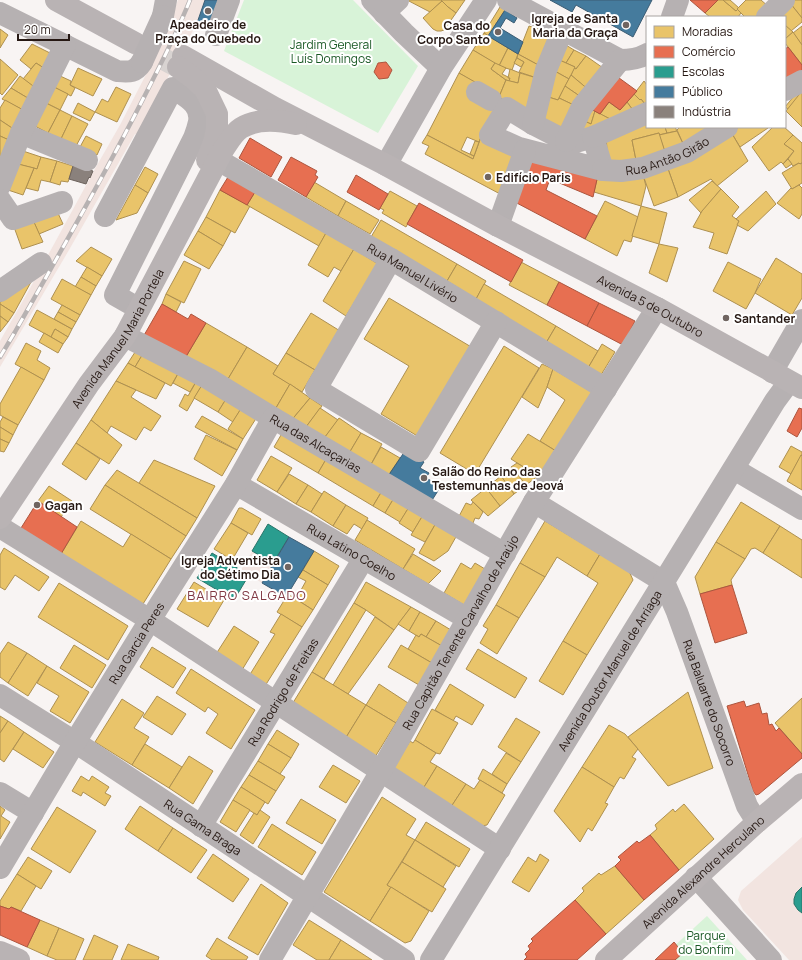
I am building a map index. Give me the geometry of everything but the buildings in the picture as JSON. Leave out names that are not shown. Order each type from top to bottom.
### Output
[{"type":"main road","points":[[56,0],[139,46]]},
{"type":"main road","points":[[83,0],[139,46]]},
{"type":"main road","points":[[89,384],[105,349],[209,155],[214,142],[217,129],[217,114],[205,89],[194,79],[180,61],[314,129]]},
{"type":"main road","name":"Avenida Manuel Maria Portela","points":[[0,518],[89,384],[125,336],[220,155],[232,137],[240,129],[262,121],[292,123],[314,129]]},
{"type":"main road","name":"Avenida 5 de Outubro","points":[[314,129],[386,165],[498,226],[657,308],[788,381]]},
{"type":"main road","name":"Avenida Alexandre Herculano","points":[[606,960],[757,822],[802,784]]},
{"type":"main road","points":[[0,952],[19,960]]},
{"type":"street","points":[[216,35],[229,0]]},
{"type":"street","points":[[386,165],[441,68],[486,0]]},
{"type":"street","points":[[508,0],[562,29],[632,58],[582,107],[566,141]]},
{"type":"street","points":[[672,16],[678,0]]},
{"type":"street","points":[[768,16],[784,0]]},
{"type":"street","points":[[385,4],[441,68]]},
{"type":"street","points":[[0,13],[117,71],[126,72],[133,71],[138,68],[139,46],[164,8]]},
{"type":"street","points":[[562,29],[546,70],[534,124],[566,141],[576,142],[593,137],[646,113]]},
{"type":"street","points":[[0,186],[21,133],[65,45]]},
{"type":"street","points":[[786,89],[802,81]]},
{"type":"street","points":[[105,216],[173,88],[196,104],[199,110],[199,122],[194,138],[114,295],[129,303]]},
{"type":"street","name":"Rua Antão Girão","points":[[534,124],[494,102],[490,135],[525,150],[603,170],[621,172],[643,168],[687,152],[725,128]]},
{"type":"street","points":[[21,133],[87,160]]},
{"type":"street","points":[[593,137],[603,170]]},
{"type":"street","points":[[498,226],[525,150]]},
{"type":"street","name":"Rua Manuel Livério","points":[[220,155],[606,389]]},
{"type":"street","points":[[0,200],[13,219],[62,202]]},
{"type":"street","points":[[391,259],[316,389],[419,452],[496,322]]},
{"type":"street","points":[[0,291],[41,263]]},
{"type":"street","name":"Rua Capitão Tenente Carvalho de Araújo","points":[[270,960],[382,771],[534,502],[657,308]]},
{"type":"street","name":"Avenida Doutor Manuel de Arriaga","points":[[431,960],[788,381],[802,320]]},
{"type":"street","name":"Rua das Alcaçarias","points":[[125,336],[209,379],[505,554]]},
{"type":"street","name":"Rua Garcia Peres","points":[[0,868],[75,742],[236,484],[273,418]]},
{"type":"street","points":[[734,469],[802,509]]},
{"type":"street","name":"Rua Latino Coelho","points":[[236,484],[468,620]]},
{"type":"street","points":[[534,502],[664,582]]},
{"type":"street","points":[[0,527],[150,620],[500,849]]},
{"type":"street","name":"Rua Rodrigo de Freitas","points":[[201,826],[364,558]]},
{"type":"street","name":"Rua Baluarte do Socorro","points":[[664,582],[677,612],[746,806],[757,822]]},
{"type":"street","name":"Rua Gama Braga","points":[[0,695],[75,742],[404,960]]},
{"type":"street","points":[[0,793],[33,813]]},
{"type":"street","points":[[696,877],[771,960]]},
{"type":"shaded area","points":[[178,0],[218,0],[208,27],[197,23],[137,135],[135,134],[0,367],[0,341],[120,125],[156,55]]},
{"type":"shaded area","points":[[268,524],[289,537],[262,583],[241,570]]},
{"type":"shaded area","points":[[802,837],[802,960],[789,960],[743,910],[738,900],[741,891]]},
{"type":"green space","name":"Jardim General Luís Domingos","points":[[244,0],[353,0],[418,66],[378,133],[224,51]]},
{"type":"green space","name":"Parque do Bonfim","points":[[707,916],[747,960],[659,960]]},
{"type":"tunnel","points":[[135,43],[178,67]]},
{"type":"railway","points":[[0,357],[64,246],[127,130],[161,64],[190,0]]},
{"type":"place","name":"Apeadeiro de Praça do Quebedo","points":[[208,11]]},
{"type":"place","name":"Igreja de Santa Maria da Graça","points":[[626,25]]},
{"type":"place","name":"Casa do Corpo Santo","points":[[498,32]]},
{"type":"place","name":"Edifício Paris","points":[[488,177]]},
{"type":"place","name":"Santander","points":[[726,318]]},
{"type":"place","name":"Salão do Reino das Testemunhas de Jeová","points":[[424,478]]},
{"type":"place","name":"Gagan","points":[[37,505]]},
{"type":"place","name":"Igreja Adventista do Sétimo Dia","points":[[288,567]]},
{"type":"district","name":"BAIRRO SALGADO","points":[[247,595]]}]
